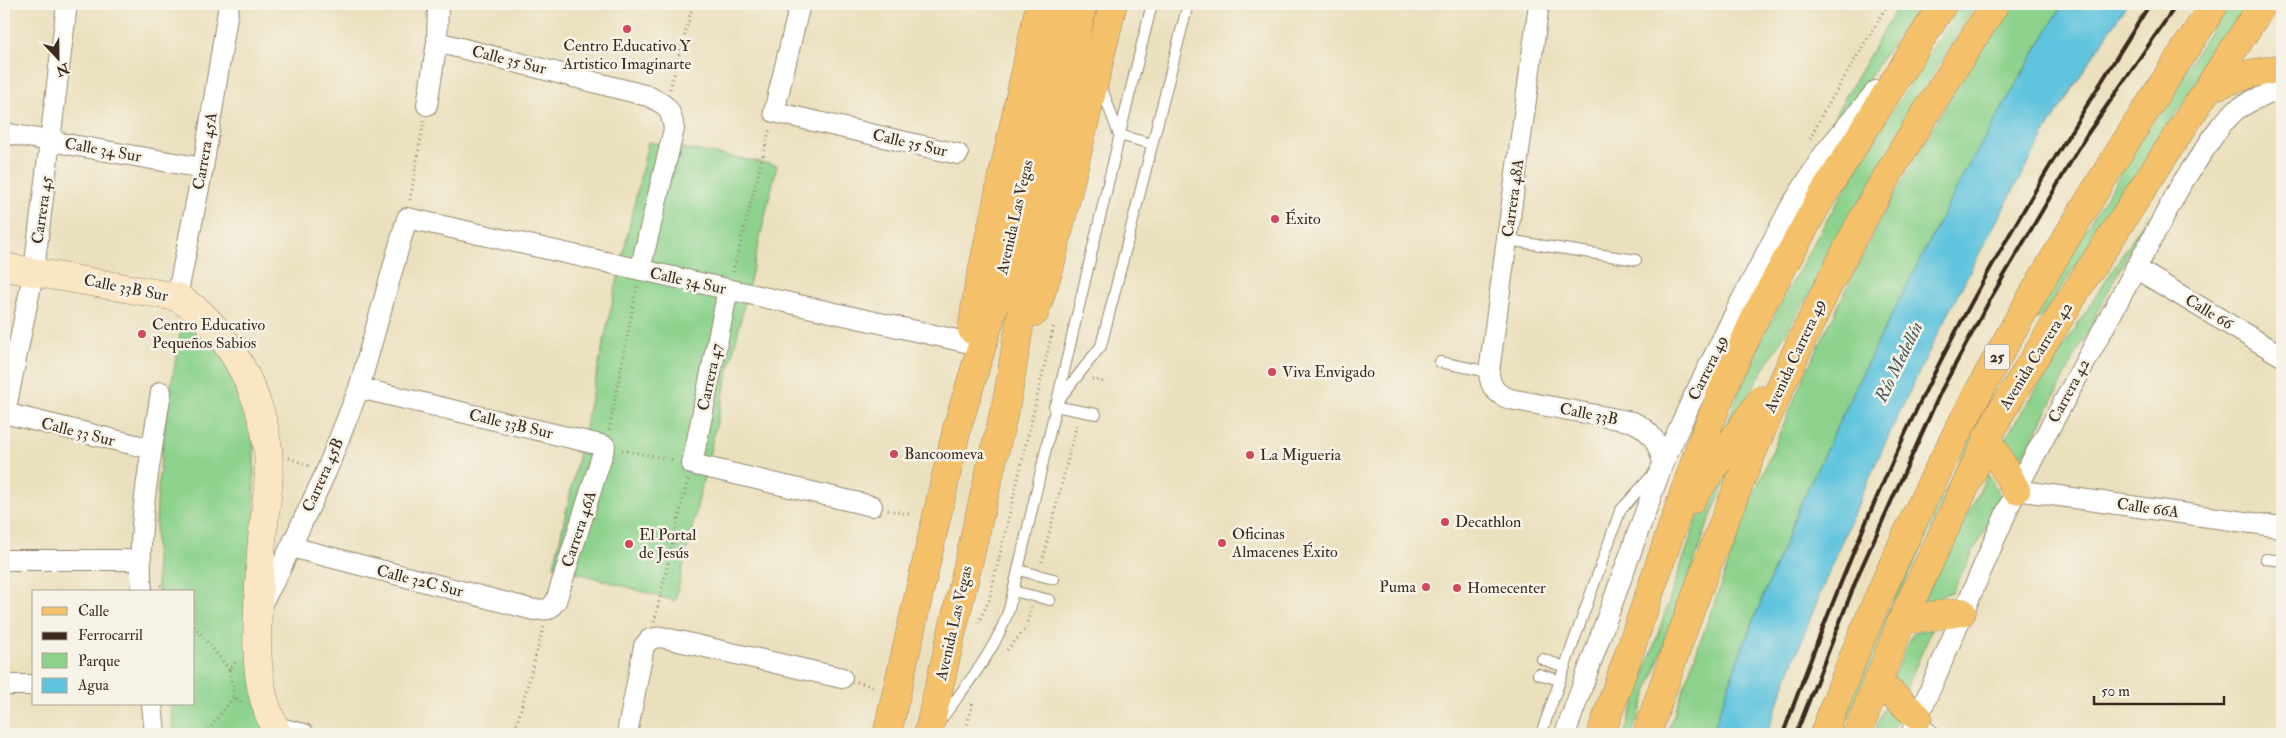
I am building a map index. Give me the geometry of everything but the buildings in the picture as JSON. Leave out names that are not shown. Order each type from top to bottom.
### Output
[{"type":"main road","name":"Avenida Las Vegas","points":[[957,428],[978,290],[1040,4]]},
{"type":"main road","name":"Avenida Las Vegas","points":[[887,734],[957,428],[998,293],[1062,4]]},
{"type":"main road","name":"Avenida Las Vegas","points":[[929,734],[1008,394],[1030,261],[1084,4]]},
{"type":"main road","name":"Avenida Las Vegas","points":[[1008,394],[1050,266],[1113,4]]},
{"type":"main road","points":[[1601,734],[1671,529],[1724,385],[1758,312],[1819,201],[1943,4]]},
{"type":"main road","name":"Avenida Carrera 49","points":[[1647,734],[1742,473],[1798,347],[1859,226],[1903,150],[1995,4]]},
{"type":"main road","name":"Avenida Carrera 42","points":[[1824,734],[1872,615],[1918,510],[1978,391],[2063,240],[2215,4]]},
{"type":"main road","name":"Avenida Carrera 42","points":[[1857,734],[1902,620],[1993,426],[2084,280],[2263,4]]},
{"type":"main road","points":[[2209,88],[2250,74],[2282,68]]},
{"type":"main road","points":[[2016,490],[1993,426],[2024,309]]},
{"type":"main road","points":[[1671,529],[1798,347]]},
{"type":"main road","points":[[1902,620],[1962,612]]},
{"type":"main road","points":[[1878,682],[1921,729]]},
{"type":"street","name":"Carrera 45","points":[[4,413],[34,270],[67,4]]},
{"type":"street","name":"Carrera 45A","points":[[177,297],[203,168],[229,4]]},
{"type":"street","points":[[427,105],[437,42],[438,4]]},
{"type":"street","points":[[774,112],[800,4]]},
{"type":"street","name":"Carrera 48A","points":[[1492,381],[1507,240],[1539,4]]},
{"type":"street","name":"Carrera 49","points":[[1565,734],[1663,463],[1741,301],[1792,206],[1825,152],[1920,40]]},
{"type":"street","name":"Calle 35 Sur","points":[[437,42],[648,96],[666,104]]},
{"type":"street","name":"Carrera 42","points":[[1921,729],[1962,612],[2016,490],[2182,183],[2221,125],[2236,110],[2253,100],[2282,88]]},
{"type":"street","points":[[640,270],[674,129],[672,115],[666,104]]},
{"type":"street","name":"Calle 35 Sur","points":[[774,112],[958,154]]},
{"type":"street","name":"Calle 34 Sur","points":[[4,134],[203,168]]},
{"type":"street","name":"Calle 34 Sur","points":[[407,218],[970,343]]},
{"type":"street","name":"Carrera 45B","points":[[276,731],[263,694],[256,661],[258,608],[291,547],[326,472],[359,388],[407,218]]},
{"type":"street","name":"Calle 33B Sur","points":[[4,266],[177,297],[198,312],[234,355],[249,382],[258,408],[268,449],[268,481],[259,572],[258,608]]},
{"type":"street","name":"Calle 66","points":[[2135,268],[2282,356]]},
{"type":"street","name":"Carrera 47","points":[[692,464],[728,290]]},
{"type":"street","name":"Calle 33B","points":[[1492,381],[1500,396],[1510,399],[1633,422],[1653,435],[1659,446],[1663,463]]},
{"type":"street","name":"Calle 33B Sur","points":[[359,388],[605,446]]},
{"type":"street","points":[[142,590],[139,560],[152,449],[161,392]]},
{"type":"street","name":"Calle 33 Sur","points":[[4,413],[152,449]]},
{"type":"street","name":"Carrera 46A","points":[[549,609],[556,601],[605,446]]},
{"type":"street","points":[[692,464],[872,506]]},
{"type":"street","name":"Calle 66A","points":[[2016,490],[2282,526]]},
{"type":"street","name":"Calle 32C Sur","points":[[291,547],[534,610],[549,609]]},
{"type":"street","points":[[4,560],[139,560]]},
{"type":"street","points":[[627,734],[644,646],[650,639],[661,637],[842,678]]},
{"type":"street","points":[[4,686],[32,685]]},
{"type":"street","points":[[152,706],[155,734]]},
{"type":"street","points":[[276,731],[304,734]]},
{"type":"lane","points":[[929,734],[994,644],[1004,626],[1054,406],[1152,4]]},
{"type":"lane","points":[[1054,406],[1101,346],[1188,4]]},
{"type":"lane","points":[[1096,73],[1119,135]]},
{"type":"lane","points":[[1119,135],[1152,144]]},
{"type":"lane","points":[[1507,240],[1636,260]]},
{"type":"lane","points":[[1440,362],[1492,381]]},
{"type":"lane","points":[[1054,406],[1096,414]]},
{"type":"lane","points":[[1541,734],[1620,511],[1663,463]]},
{"type":"lane","points":[[2266,559],[2282,561]]},
{"type":"lane","points":[[1018,570],[1054,579]]},
{"type":"lane","points":[[1013,590],[1050,600]]},
{"type":"lane","points":[[1542,659],[1565,667]]},
{"type":"lane","points":[[1538,674],[1560,680]]},
{"type":"path","points":[[666,104],[693,4]]},
{"type":"path","points":[[407,218],[427,105]]},
{"type":"path","points":[[728,290],[774,112]]},
{"type":"path","points":[[640,270],[605,446],[692,464],[650,639]]},
{"type":"path","points":[[974,631],[988,601],[1054,323]]},
{"type":"path","points":[[1039,575],[1080,411]]},
{"type":"path","points":[[268,449],[326,472]]},
{"type":"path","points":[[872,506],[912,515]]},
{"type":"path","points":[[1002,656],[1026,628],[1034,596]]},
{"type":"path","points":[[514,734],[549,609]]},
{"type":"path","points":[[195,627],[230,670],[234,697],[248,707]]},
{"type":"path","points":[[230,670],[256,636]]},
{"type":"path","points":[[205,734],[234,697]]},
{"type":"green space","points":[[1899,4],[1919,4],[1837,126],[1814,151]]},
{"type":"green space","points":[[1961,4],[1976,4],[1897,134],[1823,272],[1717,446],[1758,348],[1810,249],[1884,125]]},
{"type":"green space","points":[[2010,4],[2063,4],[1965,172],[1866,365],[1801,503],[1737,661],[1712,734],[1667,734],[1749,506],[1805,374],[1881,218],[1950,98]]},
{"type":"green space","points":[[2227,4],[2249,4],[2041,318],[2029,319]]},
{"type":"green space","points":[[648,142],[777,165],[675,601],[554,566]]},
{"type":"green space","points":[[2149,213],[2017,469],[2004,440]]},
{"type":"green space","points":[[183,317],[203,331],[222,355],[247,407],[254,445],[254,496],[271,734],[174,734],[170,706],[195,706],[195,590],[158,590],[156,523],[158,489]]},
{"type":"green space","points":[[1988,400],[1989,409],[1900,594],[1841,734],[1837,734],[1874,641]]},
{"type":"green space","points":[[1745,435],[1709,521],[1632,734],[1624,734],[1698,516]]},
{"type":"green space","points":[[1988,474],[2001,498],[1952,592],[1922,603]]},
{"type":"green space","points":[[1932,629],[1904,694],[1893,677],[1913,633]]},
{"type":"green space","points":[[1886,703],[1897,722],[1892,734],[1874,734]]},
{"type":"water","name":"Río Medellín","points":[[2063,4],[2127,4],[2078,79],[2016,185],[1921,368],[1891,430],[1836,555],[1793,662],[1767,734],[1712,734],[1737,661],[1801,503],[1866,365],[1965,172]]},
{"type":"railway","points":[[1783,734],[1848,566],[1883,482],[1921,400],[1974,298],[2030,199],[2150,4]]},
{"type":"railway","points":[[1796,734],[1859,573],[1941,391],[1992,296],[2086,136],[2177,4]]},
{"type":"place","name":"Centro Educativo Y Artistico Imaginarte","points":[[627,29]]},
{"type":"place","name":"Éxito","points":[[1275,219]]},
{"type":"place","name":"Centro Educativo Pequeños Sabios","points":[[142,334]]},
{"type":"place","name":"Viva Envigado","points":[[1272,372]]},
{"type":"place","name":"Bancoomeva","points":[[894,454]]},
{"type":"place","name":"La Migueria","points":[[1250,455]]},
{"type":"place","name":"Decathlon","points":[[1445,522]]},
{"type":"place","name":"Oficinas Almacenes Éxito","points":[[1222,543]]},
{"type":"place","name":"El Portal de Jesús","points":[[629,544]]},
{"type":"place","name":"Puma","points":[[1426,587]]},
{"type":"place","name":"Homecenter","points":[[1457,588]]}]
